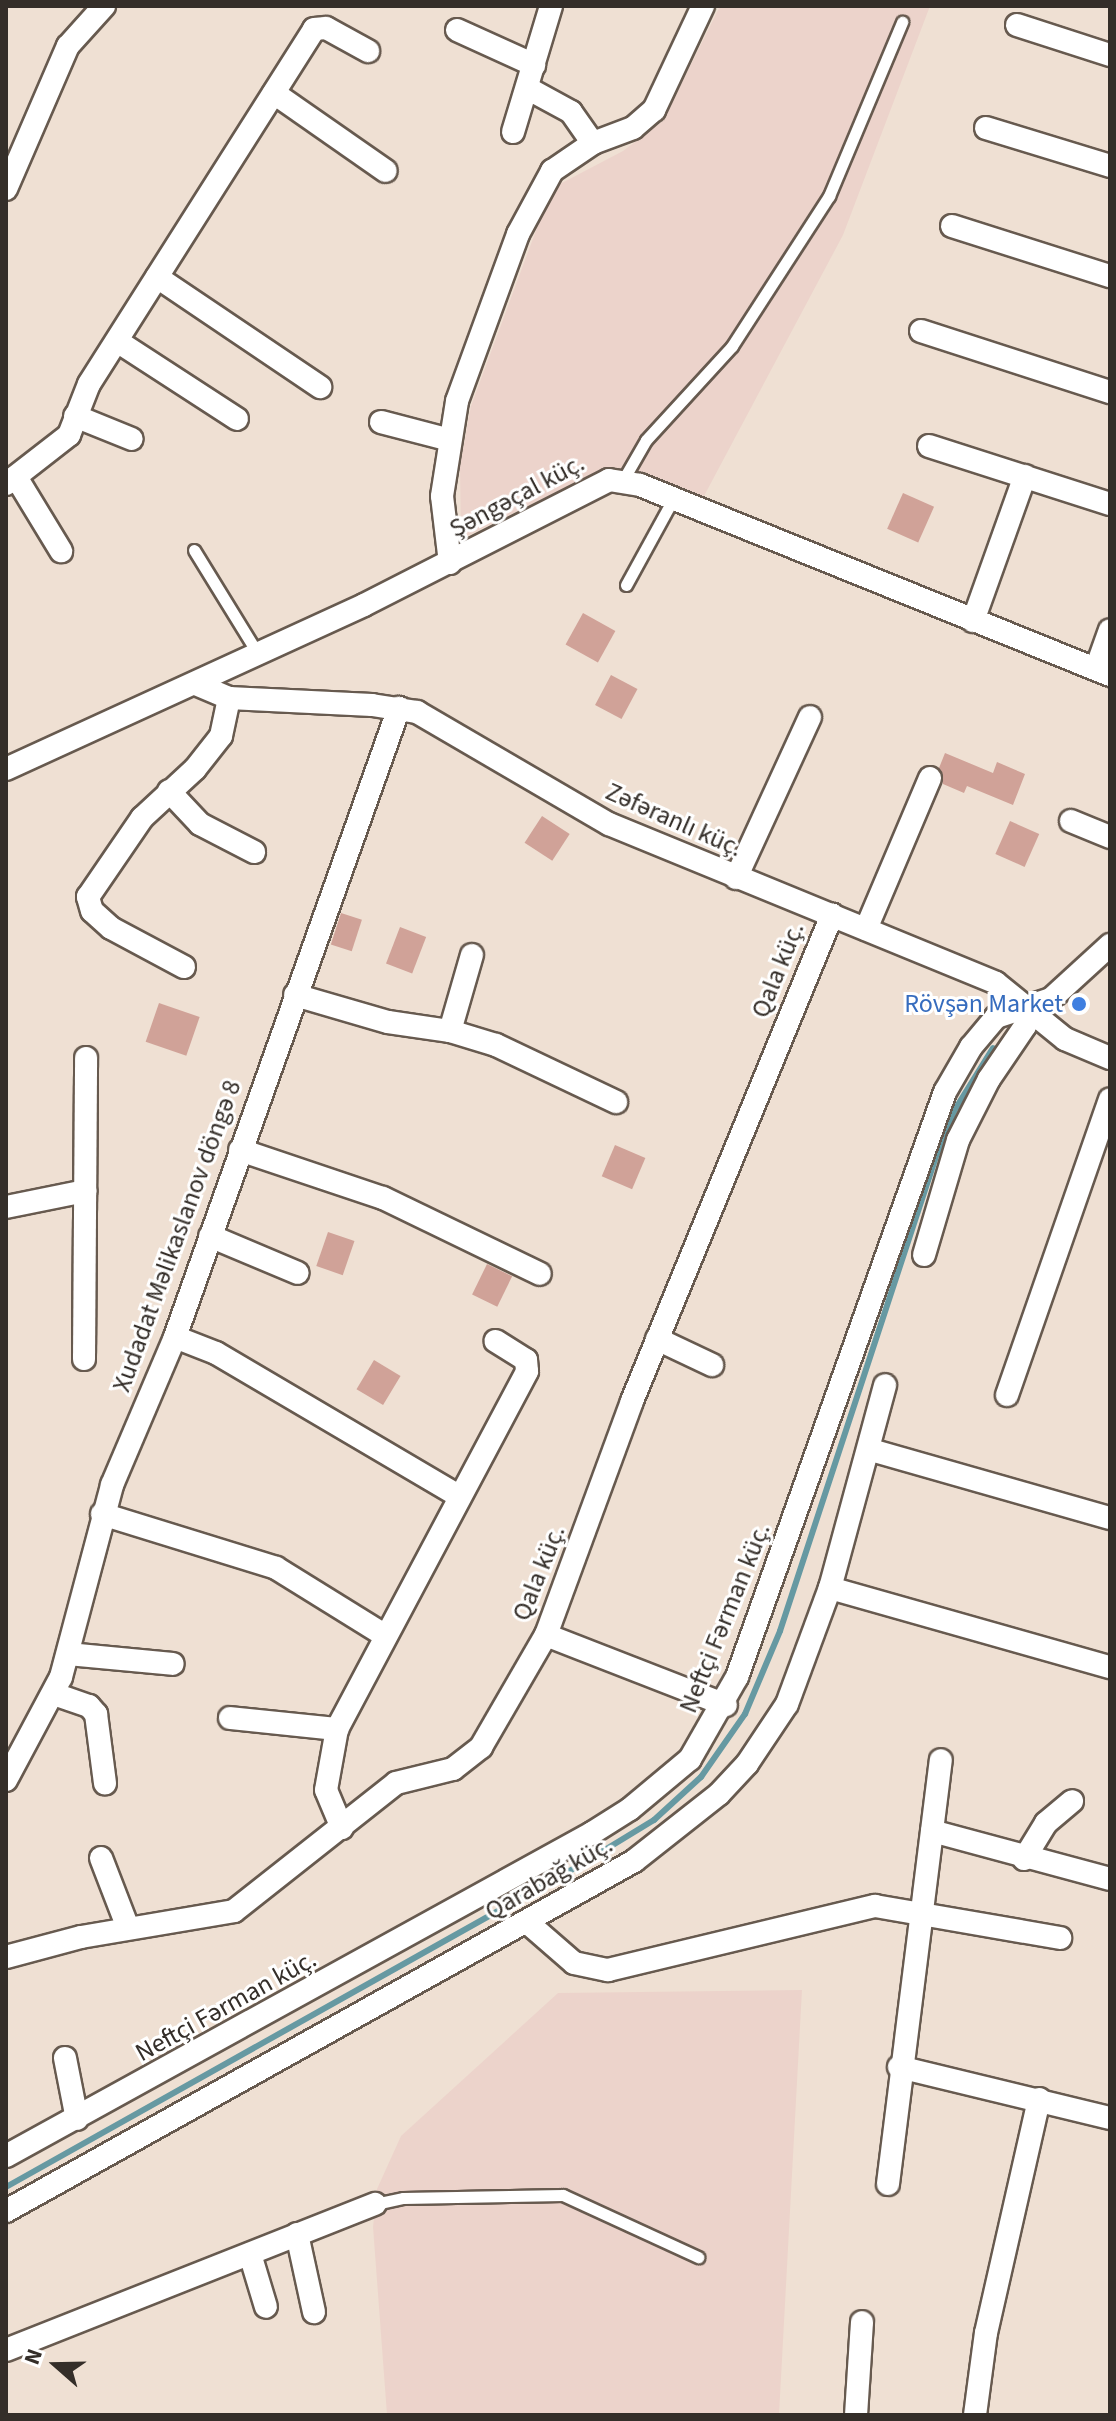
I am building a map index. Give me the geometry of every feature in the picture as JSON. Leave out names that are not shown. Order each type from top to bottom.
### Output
[{"type":"street","points":[[6,189],[68,46],[104,6]]},
{"type":"street","points":[[513,132],[551,6]]},
{"type":"street","points":[[450,563],[442,496],[450,440],[472,355],[541,186],[552,171],[593,143],[633,128],[654,110],[703,6]]},
{"type":"street","points":[[1017,25],[1110,55]]},
{"type":"street","points":[[61,551],[11,481],[60,447],[117,341],[314,29],[326,28],[368,51]]},
{"type":"street","points":[[457,30],[534,65]]},
{"type":"street","points":[[527,88],[571,112],[593,143]]},
{"type":"street","points":[[274,93],[386,171]]},
{"type":"street","points":[[986,128],[1110,166]]},
{"type":"street","points":[[952,226],[1110,276]]},
{"type":"street","points":[[157,277],[320,387]]},
{"type":"street","points":[[921,331],[1110,392]]},
{"type":"street","points":[[117,341],[237,419]]},
{"type":"street","points":[[75,416],[132,439]]},
{"type":"street","points":[[381,422],[450,440]]},
{"type":"street","points":[[929,446],[1110,504]]},
{"type":"street","points":[[973,621],[1025,476]]},
{"type":"street","name":"Şəngəçal küç.","points":[[6,769],[196,684],[450,563],[590,486],[623,480],[1103,672]]},
{"type":"street","points":[[1103,672],[1110,630]]},
{"type":"street","name":"Zəfəranlı küç.","points":[[196,684],[229,698],[399,708],[434,720],[573,805],[736,878],[967,969],[1029,1007],[1065,1039],[1110,1058]]},
{"type":"street","points":[[184,967],[111,928],[92,911],[88,897],[142,818],[221,736],[229,698]]},
{"type":"street","name":"Xudadat Məlikaslanov döngə 8","points":[[6,1780],[54,1694],[68,1654],[102,1514],[175,1337],[399,708]]},
{"type":"street","points":[[736,878],[810,717]]},
{"type":"street","points":[[866,929],[930,778]]},
{"type":"street","points":[[169,791],[200,824],[254,852]]},
{"type":"street","points":[[1071,821],[1110,837]]},
{"type":"street","name":"Qala küç.","points":[[6,1957],[128,1928],[234,1911],[410,1775],[466,1762],[501,1718],[546,1635],[657,1339],[832,915]]},
{"type":"street","points":[[924,1255],[958,1140],[989,1079],[1025,1026],[1029,1007],[1060,993],[1110,945]]},
{"type":"street","points":[[450,1031],[472,955]]},
{"type":"street","points":[[295,995],[388,1022],[450,1031],[496,1045],[616,1102]]},
{"type":"street","name":"Neftçi Fərman küç.","points":[[6,2156],[630,1809],[690,1759],[726,1705],[945,1092],[985,1028],[1005,1012],[1029,1007]]},
{"type":"street","points":[[84,1359],[86,1058]]},
{"type":"street","points":[[1007,1395],[1110,1099]]},
{"type":"street","points":[[240,1150],[383,1198],[540,1274]]},
{"type":"street","points":[[6,1207],[85,1191]]},
{"type":"street","points":[[210,1236],[298,1273]]},
{"type":"street","points":[[175,1337],[216,1353],[460,1497]]},
{"type":"street","points":[[657,1339],[712,1365]]},
{"type":"street","points":[[342,1828],[326,1790],[337,1729],[384,1635],[527,1371],[526,1360],[496,1341]]},
{"type":"street","name":"Qarabağ küç.","points":[[6,2211],[528,1923],[670,1837],[747,1764],[787,1704],[830,1588],[871,1450],[885,1385]]},
{"type":"street","points":[[871,1450],[1110,1518]]},
{"type":"street","points":[[102,1514],[276,1568],[384,1635]]},
{"type":"street","points":[[830,1588],[1110,1667]]},
{"type":"street","points":[[546,1635],[726,1705]]},
{"type":"street","points":[[68,1654],[173,1664]]},
{"type":"street","points":[[54,1694],[89,1706],[96,1714],[105,1783]]},
{"type":"street","points":[[230,1718],[337,1729]]},
{"type":"street","points":[[888,2184],[899,2067],[941,1760]]},
{"type":"street","points":[[1024,1859],[1046,1823],[1072,1801]]},
{"type":"street","points":[[932,1831],[1024,1859],[1072,1865],[1110,1879]]},
{"type":"street","points":[[101,1858],[128,1928]]},
{"type":"street","points":[[528,1923],[574,1963],[608,1970],[864,1907],[919,1910],[1060,1938]]},
{"type":"street","points":[[65,2058],[77,2119]]},
{"type":"street","points":[[899,2067],[1110,2118]]},
{"type":"street","points":[[975,2415],[986,2333],[1039,2099]]},
{"type":"street","points":[[6,2350],[375,2204]]},
{"type":"street","points":[[297,2234],[314,2312]]},
{"type":"street","points":[[250,2254],[266,2307]]},
{"type":"street","points":[[856,2415],[862,2322]]},
{"type":"lane","points":[[623,480],[646,440],[732,346],[829,196],[902,22]]},
{"type":"lane","points":[[626,585],[673,499]]},
{"type":"lane","points":[[194,550],[258,655]]},
{"type":"lane","points":[[375,2204],[403,2198],[563,2195],[698,2257]]},
{"type":"shaded area","points":[[720,6],[930,6],[843,235],[704,496],[615,469],[595,473],[461,539],[460,466],[471,406],[541,217],[560,184],[623,151],[663,121]]},
{"type":"shaded area","points":[[802,1990],[779,2415],[387,2415],[373,2227],[377,2189],[401,2136],[558,1993]]},
{"type":"building","points":[[903,493],[934,507],[918,542],[887,529]]},
{"type":"building","points":[[583,613],[615,631],[598,662],[566,644]]},
{"type":"building","points":[[611,675],[637,689],[622,719],[595,705]]},
{"type":"building","points":[[945,753],[993,773],[997,762],[1025,774],[1013,805],[967,786],[964,793],[943,784],[939,768]]},
{"type":"building","points":[[542,816],[570,834],[552,861],[525,843]]},
{"type":"building","points":[[1010,821],[1039,834],[1025,867],[995,854]]},
{"type":"building","points":[[341,913],[362,920],[352,951],[331,944]]},
{"type":"building","points":[[400,927],[426,937],[412,973],[386,963]]},
{"type":"building","points":[[159,1003],[200,1017],[186,1056],[146,1042]]},
{"type":"building","points":[[615,1145],[645,1158],[632,1189],[602,1176]]},
{"type":"building","points":[[328,1232],[354,1241],[343,1275],[316,1266]]},
{"type":"building","points":[[487,1264],[512,1276],[497,1307],[472,1295]]},
{"type":"building","points":[[374,1360],[401,1376],[383,1405],[356,1389]]},
{"type":"waterway","points":[[6,2187],[580,1865],[654,1820],[701,1777],[745,1714],[780,1631],[935,1159],[954,1111],[993,1048]]},
{"type":"place","name":"Rövşən Market","points":[[1079,1004]]}]
